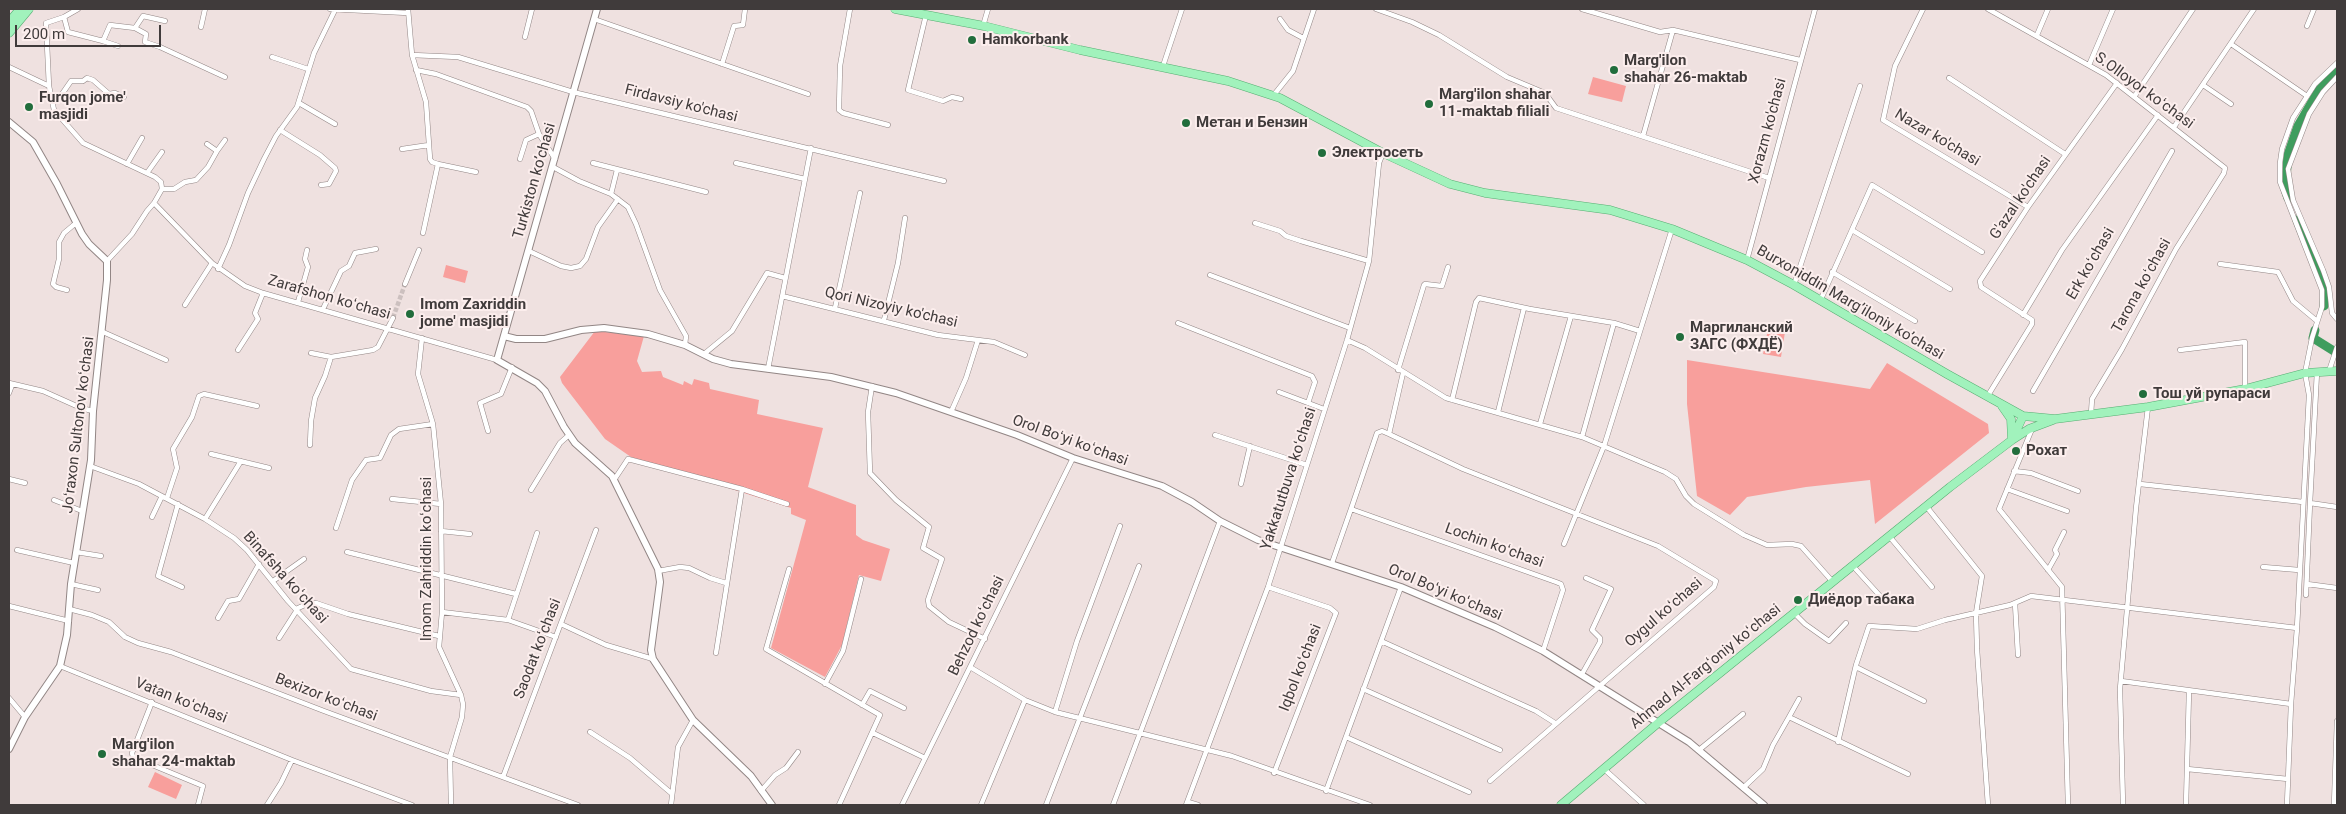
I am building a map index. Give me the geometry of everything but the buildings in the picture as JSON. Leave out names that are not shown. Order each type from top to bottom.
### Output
[{"type":"main road","points":[[9,22],[20,9]]},
{"type":"main road","points":[[9,33],[29,9]]},
{"type":"main road","name":"Burxoniddin Marg’iloniy ko’chasi","points":[[895,9],[983,26],[1080,50],[1228,81],[1273,96],[1439,180],[1473,191],[1610,210],[1672,229],[1747,260],[1794,285],[2023,416],[2055,419],[2148,407],[2245,389],[2305,374],[2333,371]]},
{"type":"main road","points":[[2001,404],[2011,419],[2012,440]]},
{"type":"main road","points":[[2012,440],[2023,416]]},
{"type":"main road","name":"Ahmad Al-Fargʻoniy koʻchasi","points":[[1561,805],[1658,723],[1926,506],[2012,440],[2032,428],[2055,419]]},
{"type":"street","points":[[9,122],[33,142],[76,223],[89,244],[106,261],[132,234],[147,211],[154,204],[162,189],[161,182],[147,173],[83,143],[54,110],[49,86],[46,23],[64,17],[78,9]]},
{"type":"street","points":[[201,27],[205,9]]},
{"type":"street","points":[[218,269],[230,245],[248,193],[280,130],[299,103],[308,69],[332,9],[408,11],[412,55],[426,102],[430,160],[438,164],[476,172]]},
{"type":"street","points":[[525,37],[532,9]]},
{"type":"street","name":"Turkiston ko’chasi","points":[[497,360],[597,9]]},
{"type":"street","points":[[722,64],[734,26],[743,25],[745,9]]},
{"type":"street","points":[[850,9],[840,66],[839,110],[843,113],[888,126]]},
{"type":"street","points":[[983,26],[988,9]]},
{"type":"street","points":[[1162,66],[1182,9]]},
{"type":"street","points":[[1273,96],[1293,71],[1314,9]]},
{"type":"street","points":[[1376,9],[1439,35],[1507,77],[1545,92],[1556,108],[1769,178]]},
{"type":"street","points":[[1582,9],[1660,32],[1673,30],[1800,60]]},
{"type":"street","name":"Xorazm ko'chasi","points":[[1747,260],[1815,9]]},
{"type":"street","name":"Nazar ko'chasi","points":[[1923,9],[1895,66],[1883,120],[2028,208]]},
{"type":"street","name":"S.Olloyor koʻchasi","points":[[1988,9],[2037,35],[2117,83],[2220,162],[2224,172]]},
{"type":"street","points":[[2037,35],[2048,9]]},
{"type":"street","points":[[2089,65],[2113,9]]},
{"type":"street","points":[[2134,97],[2194,9]]},
{"type":"street","points":[[2174,127],[2254,9]]},
{"type":"street","points":[[2307,26],[2314,9]]},
{"type":"street","points":[[926,15],[908,90],[943,101],[952,97],[962,99]]},
{"type":"street","points":[[135,28],[144,16],[165,21]]},
{"type":"street","points":[[64,17],[68,32],[118,46]]},
{"type":"street","points":[[594,19],[808,94]]},
{"type":"street","points":[[1280,19],[1288,30],[1303,38]]},
{"type":"street","points":[[104,41],[110,25],[135,28],[146,34],[145,42],[225,77]]},
{"type":"street","points":[[1643,136],[1673,30]]},
{"type":"street","points":[[2232,44],[2307,96]]},
{"type":"street","name":"Firdavsiy ko'chasi","points":[[412,55],[458,57],[573,92],[944,181]]},
{"type":"street","points":[[272,57],[308,69]]},
{"type":"street","points":[[2287,805],[2309,395],[2305,374],[2312,338],[2322,308],[2322,290],[2280,182],[2282,149],[2293,118],[2307,96],[2315,84],[2337,63]]},
{"type":"street","points":[[9,67],[49,86]]},
{"type":"street","points":[[416,70],[436,74],[527,106],[531,111],[539,134],[555,159]]},
{"type":"street","points":[[2337,77],[2314,106],[2301,132],[2288,169],[2293,200],[2323,270],[2329,287],[2332,313],[2337,319]]},
{"type":"street","points":[[51,98],[62,94],[71,81],[83,81],[87,78],[93,80],[109,94],[115,93],[124,97]]},
{"type":"street","points":[[1949,78],[2065,154]]},
{"type":"street","name":"G'azal ko'chasi","points":[[2023,314],[1979,285],[2028,208],[2117,83]]},
{"type":"street","points":[[2203,85],[2231,104]]},
{"type":"street","points":[[1794,285],[1860,86]]},
{"type":"street","points":[[299,103],[335,124]]},
{"type":"street","points":[[1987,396],[2031,327],[2032,320],[2023,314],[2062,250],[2158,115]]},
{"type":"street","points":[[280,130],[320,155],[335,168],[336,171],[329,184],[321,185]]},
{"type":"street","points":[[520,159],[526,140],[539,134]]},
{"type":"street","points":[[127,164],[142,138]]},
{"type":"street","points":[[162,189],[174,189],[185,182],[196,180],[208,168],[225,140]]},
{"type":"street","points":[[207,144],[217,151]]},
{"type":"street","points":[[402,149],[429,145]]},
{"type":"street","points":[[768,369],[811,148]]},
{"type":"street","name":"Erk koʻchasi","points":[[2032,391],[2172,150]]},
{"type":"street","points":[[147,173],[162,152]]},
{"type":"street","name":"Yakkatutbuva koʻchasi","points":[[1187,804],[1268,587],[1347,340],[1369,261],[1378,163],[1383,153]]},
{"type":"street","points":[[593,163],[706,192]]},
{"type":"street","points":[[736,163],[805,179]]},
{"type":"street","points":[[424,233],[438,164]]},
{"type":"street","points":[[553,167],[579,181],[611,194],[628,207],[636,224],[654,279],[686,336],[685,344]]},
{"type":"street","points":[[611,194],[617,170]]},
{"type":"street","name":"Tarona koʻchasi","points":[[2091,414],[2092,399],[2176,249],[2224,172]]},
{"type":"street","points":[[1821,300],[1872,185],[1982,252]]},
{"type":"street","points":[[835,308],[860,193]]},
{"type":"street","points":[[529,251],[561,266],[571,268],[580,266],[586,259],[598,228],[618,199]]},
{"type":"street","name":"Zarafshon koʻchasi","points":[[154,204],[212,264],[245,286],[263,293],[388,327],[497,360],[537,383],[545,391],[569,435],[614,480],[658,571],[660,582],[651,650],[653,659]]},
{"type":"street","points":[[884,320],[898,263],[905,218]]},
{"type":"street","points":[[67,290],[52,284],[59,259],[58,244],[61,237],[76,223]]},
{"type":"street","points":[[1254,223],[1280,231],[1286,236],[1301,241],[1369,261]]},
{"type":"street","points":[[1564,544],[1604,446],[1672,229]]},
{"type":"street","points":[[1852,230],[1950,289]]},
{"type":"street","points":[[323,309],[340,271],[349,266],[355,253],[376,249]]},
{"type":"street","points":[[298,302],[307,269],[305,259],[307,250]]},
{"type":"street","points":[[405,284],[419,250]]},
{"type":"street","name":"Joʻraxon Sultonov koʻchasi","points":[[9,749],[25,717],[60,666],[69,621],[71,584],[90,466],[93,411],[103,332],[106,261]]},
{"type":"street","points":[[185,305],[212,264]]},
{"type":"street","points":[[2220,264],[2278,272],[2293,301],[2317,321]]},
{"type":"street","points":[[1398,370],[1424,286],[1427,284],[1442,286],[1448,267]]},
{"type":"street","points":[[1832,272],[1915,321]]},
{"type":"street","points":[[704,354],[732,331],[767,273],[785,278]]},
{"type":"street","points":[[1210,275],[1350,328]]},
{"type":"street","points":[[238,350],[258,319],[255,313],[263,293]]},
{"type":"street","name":"Qori Nizoyiy ko'chasi","points":[[782,296],[938,335],[994,342],[1024,355]]},
{"type":"street","points":[[1452,400],[1477,299],[1484,298],[1524,308],[1614,323],[1640,331]]},
{"type":"street","points":[[1498,412],[1524,308]]},
{"type":"street","points":[[1540,424],[1571,316]]},
{"type":"street","points":[[311,353],[331,357],[376,348],[393,318]]},
{"type":"street","points":[[1178,323],[1312,376],[1315,382],[1308,403]]},
{"type":"street","points":[[1582,437],[1614,323]]},
{"type":"street","name":"Orol Boʻyi koʻchasi","points":[[504,336],[516,339],[545,340],[581,330],[604,328],[648,334],[685,344],[713,359],[731,364],[831,377],[872,386],[1017,435],[1073,458],[1162,486],[1192,502],[1220,521],[1280,548],[1332,563],[1401,587],[1495,627],[1543,651],[1699,750],[1759,804]]},
{"type":"street","points":[[103,332],[166,360]]},
{"type":"street","name":"Imom Zahriddin koʻchasi","points":[[422,338],[418,374],[433,424],[441,504],[442,612],[439,647],[461,695],[462,718],[450,757],[451,805]]},
{"type":"street","points":[[951,412],[966,378],[978,340]]},
{"type":"street","points":[[1347,340],[1365,348],[1403,373],[1452,400],[1582,437],[1673,476],[1694,504],[1754,541],[1767,545],[1792,544],[1800,546],[1832,582]]},
{"type":"street","points":[[2180,350],[2245,342],[2245,389]]},
{"type":"street","points":[[2333,371],[2333,358],[2337,347]]},
{"type":"street","points":[[310,445],[311,421],[316,398],[326,376],[331,357]]},
{"type":"street","points":[[488,431],[480,403],[500,394],[512,367]]},
{"type":"street","points":[[2306,595],[2317,372]]},
{"type":"street","points":[[1332,563],[1376,433],[1382,431],[1389,434],[1403,373]]},
{"type":"street","points":[[9,393],[11,384],[43,391],[81,408],[93,411]]},
{"type":"street","points":[[872,386],[868,412],[870,473],[896,500],[929,527],[923,548],[942,559],[928,600],[929,606],[949,622],[985,639]]},
{"type":"street","points":[[1279,392],[1324,409]]},
{"type":"street","points":[[152,517],[165,497],[176,468],[173,449],[192,417],[199,396],[204,394],[257,406]]},
{"type":"street","points":[[2123,805],[2121,681],[2148,407]]},
{"type":"street","points":[[336,528],[352,480],[366,460],[380,458],[391,435],[399,429],[433,424]]},
{"type":"street","points":[[2032,428],[1999,511],[2062,587],[2064,600],[2068,805]]},
{"type":"street","name":"Oygul koʻchasi","points":[[1389,434],[1463,469],[1669,551],[1716,581],[1714,586],[1599,685]]},
{"type":"street","points":[[531,490],[560,443],[569,435]]},
{"type":"street","points":[[1215,435],[1307,466]]},
{"type":"street","points":[[1241,484],[1250,446]]},
{"type":"street","points":[[211,454],[269,468]]},
{"type":"street","name":"Behzod koʻchasi","points":[[902,805],[1073,458]]},
{"type":"street","points":[[614,480],[628,459],[742,489],[787,504]]},
{"type":"street","points":[[205,519],[241,461]]},
{"type":"street","name":"Binafsha koʻchasi","points":[[90,466],[139,484],[205,519],[234,538],[351,669],[431,691],[461,695]]},
{"type":"street","points":[[2014,471],[2030,472],[2078,491]]},
{"type":"street","points":[[9,479],[25,482]]},
{"type":"street","points":[[2140,484],[2303,502]]},
{"type":"street","points":[[716,653],[742,489]]},
{"type":"street","points":[[2007,489],[2067,511]]},
{"type":"street","points":[[392,499],[441,504]]},
{"type":"street","points":[[54,500],[82,512]]},
{"type":"street","points":[[2310,503],[2337,507]]},
{"type":"street","points":[[178,504],[158,576],[182,586]]},
{"type":"street","points":[[1926,506],[1982,576],[1976,613],[1976,649],[1988,805]]},
{"type":"street","name":"Lochin koʻchasi","points":[[1351,509],[1561,584],[1563,593],[1543,651]]},
{"type":"street","points":[[1113,805],[1220,521]]},
{"type":"street","points":[[1055,712],[1077,641],[1120,526]]},
{"type":"street","name":"Saodat koʻchasi","points":[[503,777],[596,530]]},
{"type":"street","points":[[441,531],[470,534]]},
{"type":"street","points":[[2048,570],[2057,554],[2056,550],[2064,532]]},
{"type":"street","points":[[508,620],[537,533]]},
{"type":"street","points":[[1889,536],[1932,587]]},
{"type":"street","points":[[17,550],[74,563]]},
{"type":"street","points":[[76,552],[101,556]]},
{"type":"street","points":[[347,552],[516,594]]},
{"type":"street","points":[[273,580],[304,559]]},
{"type":"street","points":[[218,618],[228,601],[239,599],[259,564]]},
{"type":"street","points":[[1852,565],[1881,597]]},
{"type":"street","points":[[1046,805],[1139,566]]},
{"type":"street","points":[[658,571],[680,567],[689,568],[726,583]]},
{"type":"street","points":[[2263,567],[2299,570]]},
{"type":"street","points":[[789,569],[766,649],[880,715],[839,805]]},
{"type":"street","points":[[1582,674],[1600,642],[1600,638],[1592,630],[1611,589],[1586,578]]},
{"type":"street","points":[[825,684],[843,651],[861,579]]},
{"type":"street","points":[[71,584],[98,590]]},
{"type":"street","points":[[2306,584],[2337,588]]},
{"type":"street","name":"Iqbol koʻchasi","points":[[1268,587],[1330,608],[1336,613],[1274,773]]},
{"type":"street","points":[[1326,791],[1401,587]]},
{"type":"street","points":[[1838,742],[1856,667],[1869,626],[1917,629],[1945,620],[2015,603],[2030,596],[2297,628]]},
{"type":"street","points":[[279,638],[296,609],[309,603],[316,603],[348,614],[439,636]]},
{"type":"street","points":[[2015,603],[2018,655]]},
{"type":"street","points":[[9,606],[69,621]]},
{"type":"street","name":"Bexizor koʻchasi","points":[[69,610],[92,615],[109,622],[125,636],[138,643],[172,652],[578,805]]},
{"type":"street","points":[[442,612],[508,620],[556,636]]},
{"type":"street","points":[[1794,613],[1805,624],[1829,641],[1846,623]]},
{"type":"street","points":[[561,624],[606,645],[653,659],[693,720],[751,776],[772,805]]},
{"type":"street","points":[[1381,641],[1536,711],[1556,723]]},
{"type":"street","name":"Vatan koʻchasi","points":[[60,666],[292,760],[412,805]]},
{"type":"street","points":[[970,667],[1025,700],[1055,712],[1141,733],[1206,752],[1232,756],[1274,773],[1370,805]]},
{"type":"street","points":[[1856,667],[1924,701]]},
{"type":"street","points":[[2121,681],[2291,704]]},
{"type":"street","points":[[1490,780],[1599,685]]},
{"type":"street","points":[[1364,688],[1500,750]]},
{"type":"street","points":[[2186,805],[2190,691]]},
{"type":"street","points":[[862,705],[870,692],[904,708]]},
{"type":"street","points":[[9,698],[25,717]]},
{"type":"street","points":[[1743,788],[1762,769],[1799,699]]},
{"type":"street","points":[[981,805],[1025,700]]},
{"type":"street","points":[[152,702],[132,754],[133,757],[202,786],[198,805]]},
{"type":"street","points":[[1699,750],[1742,714]]},
{"type":"street","points":[[1789,717],[1908,774]]},
{"type":"street","points":[[671,805],[678,747],[687,727],[693,720]]},
{"type":"street","points":[[2334,805],[2337,721]]},
{"type":"street","points":[[590,732],[630,758],[671,793]]},
{"type":"street","points":[[872,733],[925,758]]},
{"type":"street","points":[[1346,737],[1469,792]]},
{"type":"street","points":[[761,791],[775,775],[786,768],[798,752]]},
{"type":"street","points":[[267,805],[282,783],[292,760]]},
{"type":"street","points":[[1604,769],[1644,805]]},
{"type":"street","points":[[2187,769],[2288,779]]},
{"type":"street","points":[[1187,804],[1198,805]]},
{"type":"shaded area","points":[[1593,77],[1626,86],[1622,102],[1588,94]]},
{"type":"shaded area","points":[[446,265],[468,271],[465,283],[443,277]]},
{"type":"shaded area","points":[[1768,329],[1785,332],[1781,357],[1763,354]]},
{"type":"shaded area","points":[[595,331],[644,336],[637,361],[642,372],[661,371],[663,377],[683,385],[684,381],[692,385],[694,379],[709,383],[710,389],[759,400],[757,414],[823,428],[808,487],[856,505],[856,535],[863,540],[890,549],[881,581],[859,575],[842,645],[825,677],[771,648],[806,520],[791,514],[791,508],[631,457],[605,439],[562,383],[560,377]]},
{"type":"shaded area","points":[[1687,360],[1870,389],[1887,363],[1988,424],[1989,433],[1875,524],[1870,480],[1806,487],[1747,497],[1730,515],[1697,496],[1687,404]]},
{"type":"shaded area","points":[[155,772],[182,785],[176,799],[148,787]]},
{"type":"waterway","points":[[2288,198],[2285,189],[2288,155],[2298,126],[2319,90],[2337,71]]},
{"type":"waterway","points":[[2297,220],[2325,289],[2324,306]]},
{"type":"waterway","points":[[2315,330],[2313,338],[2337,353]]},
{"type":"tunnel","points":[[393,318],[405,284]]},
{"type":"place","name":"Hamkorbank","points":[[972,40]]},
{"type":"place","name":"Marg'ilon shahar 26-maktab","points":[[1614,70]]},
{"type":"place","name":"Marg'ilon shahar 11-maktab filiali","points":[[1429,104]]},
{"type":"place","name":"Furqon jome' masjidi","points":[[29,107]]},
{"type":"place","name":"Метан и Бензин","points":[[1186,123]]},
{"type":"place","name":"Электросеть","points":[[1322,153]]},
{"type":"place","name":"Imom Zaxriddin jome' masjidi","points":[[410,314]]},
{"type":"place","name":"Маргиланский ЗАГС (ФХДЁ)","points":[[1680,337]]},
{"type":"place","name":"Тош уй рупараси","points":[[2143,394]]},
{"type":"place","name":"Рохат","points":[[2016,451]]},
{"type":"place","name":"Диёдор табака","points":[[1798,600]]},
{"type":"place","name":"Marg'ilon shahar 24-maktab","points":[[102,754]]}]
